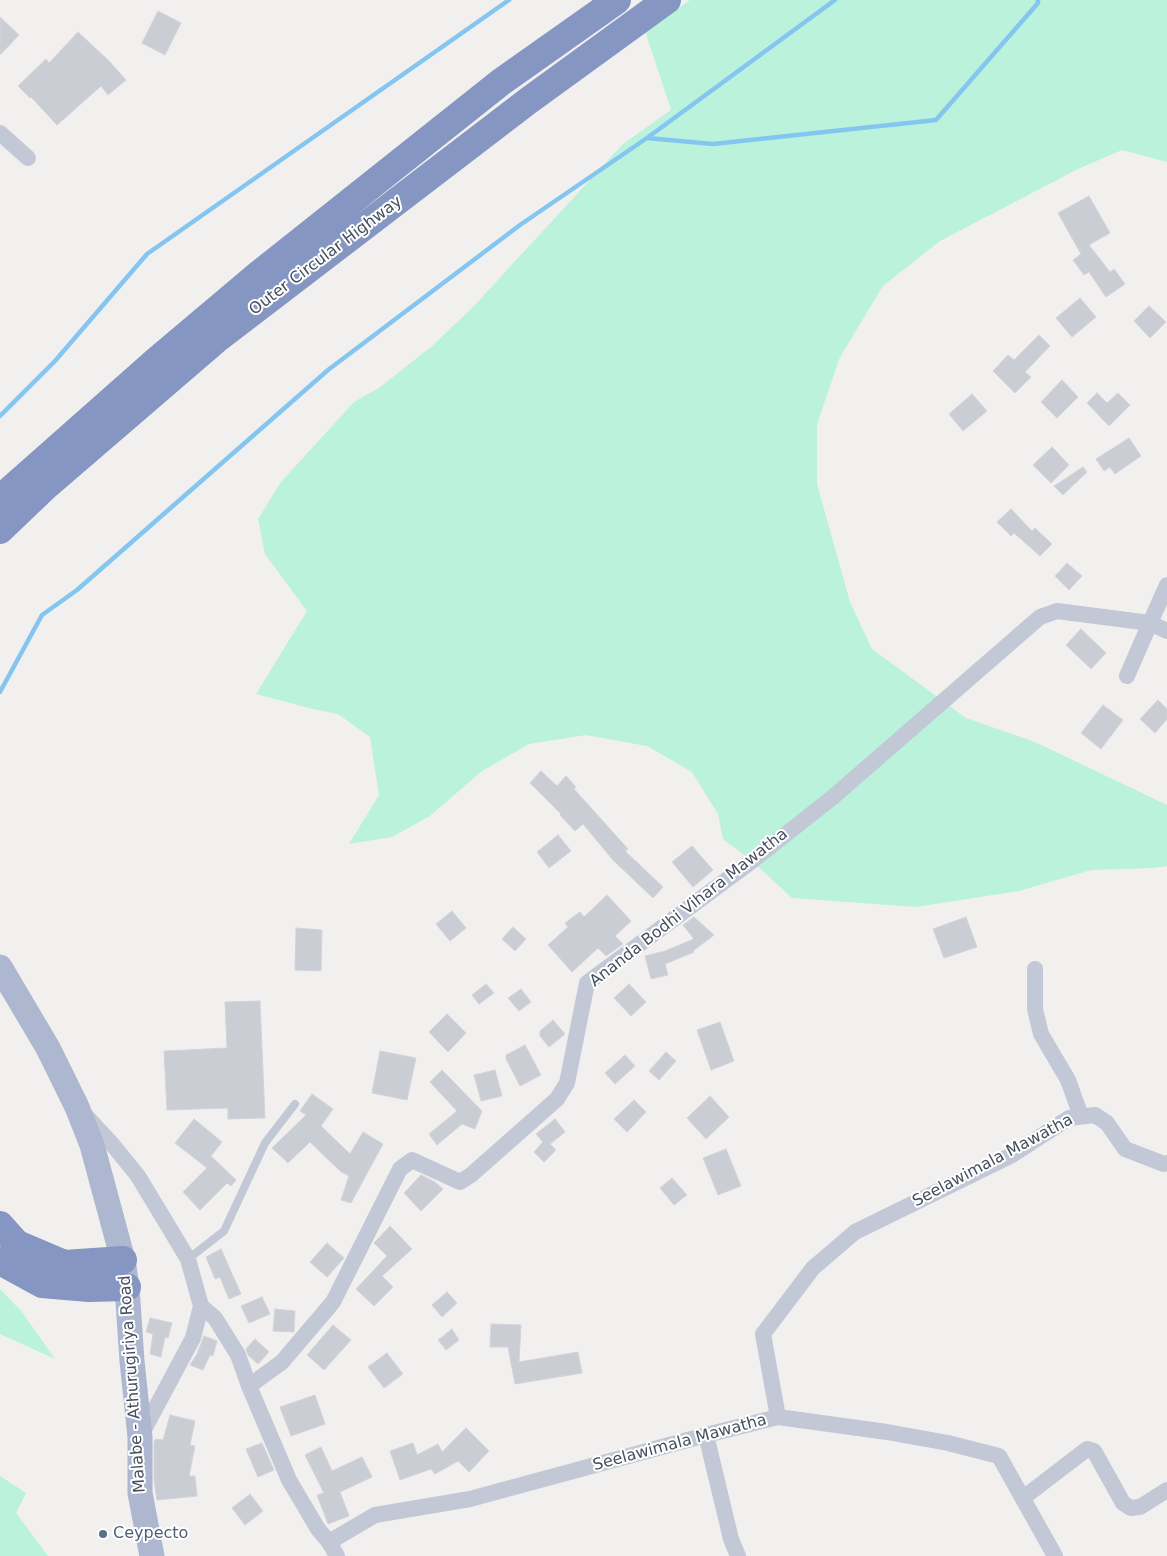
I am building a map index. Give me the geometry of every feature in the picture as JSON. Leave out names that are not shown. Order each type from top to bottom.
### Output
[{"type":"highway","name":"Outer Circular Highway","points":[[0,499],[156,361],[258,275],[501,82],[617,0]]},
{"type":"highway","name":"Outer Circular Highway","points":[[0,530],[45,487],[217,339],[528,101],[667,0]]},
{"type":"highway","points":[[0,473],[156,361]]},
{"type":"highway","points":[[0,546],[45,487]]},
{"type":"highway","points":[[0,1225],[17,1244],[64,1264],[123,1260]]},
{"type":"highway","points":[[0,1261],[42,1284],[90,1288],[127,1287]]},
{"type":"main road","name":"Malabe - Athurugiriya Road","points":[[5,975],[48,1048],[77,1106],[92,1146],[123,1260],[140,1437],[140,1493],[152,1556]]},
{"type":"street","points":[[0,133],[28,158]]},
{"type":"street","points":[[1127,676],[1167,585]]},
{"type":"street","name":"Ananda Bodhi Vihara Mawatha","points":[[249,1386],[282,1362],[333,1302],[400,1169],[412,1160],[460,1182],[472,1175],[557,1099],[567,1083],[587,983],[752,861],[833,797],[1040,617],[1057,611],[1150,623]]},
{"type":"street","points":[[1150,623],[1167,630]]},
{"type":"street","points":[[1035,969],[1035,1008],[1041,1034],[1088,1115],[1107,1123],[1125,1149],[1164,1164],[1167,1163]]},
{"type":"street","points":[[77,1106],[138,1176],[188,1259],[201,1306],[193,1338],[140,1437]]},
{"type":"street","name":"Seelawimala Mawatha","points":[[333,1549],[375,1515],[470,1498],[706,1435],[778,1418],[763,1334],[813,1268],[855,1232],[1012,1155],[1069,1118],[1088,1115]]},
{"type":"street","points":[[201,1306],[215,1318],[238,1355],[249,1386],[289,1480],[333,1549]]},
{"type":"street","points":[[778,1418],[887,1432],[999,1456],[1055,1556]]},
{"type":"street","points":[[706,1435],[731,1539],[738,1556]]},
{"type":"street","points":[[1023,1498],[1087,1448],[1094,1451],[1123,1503],[1131,1508],[1140,1507],[1167,1490]]},
{"type":"lane","points":[[188,1259],[224,1231],[265,1143],[295,1104]]},
{"type":"green space","points":[[690,0],[1167,0],[1167,162],[1122,150],[1078,169],[940,241],[883,286],[840,357],[817,424],[817,484],[850,602],[872,649],[966,718],[1035,742],[1167,805],[1167,866],[1091,870],[1019,891],[916,907],[792,898],[752,861],[723,839],[718,814],[692,772],[647,746],[586,735],[529,744],[482,771],[430,816],[392,837],[349,844],[379,795],[370,737],[338,714],[256,694],[307,611],[265,554],[258,519],[281,482],[354,402],[379,388],[432,346],[473,307],[623,144],[671,110],[645,31]]},
{"type":"green space","points":[[0,1289],[22,1312],[55,1359],[0,1334]]},
{"type":"green space","points":[[0,1476],[26,1493],[16,1513],[48,1556],[0,1556]]},
{"type":"building","points":[[158,11],[181,23],[165,55],[142,43]]},
{"type":"building","points":[[0,17],[19,35],[0,55]]},
{"type":"building","points":[[78,32],[126,80],[108,95],[101,86],[57,125],[18,86],[46,59],[49,63]]},
{"type":"building","points":[[1089,196],[1110,233],[1089,245],[1110,272],[1114,269],[1125,284],[1106,297],[1089,272],[1084,275],[1073,260],[1081,254],[1058,213]]},
{"type":"building","points":[[1080,298],[1096,317],[1072,337],[1056,318]]},
{"type":"building","points":[[1149,306],[1166,322],[1150,338],[1134,321]]},
{"type":"building","points":[[1039,335],[1050,346],[1025,372],[1031,377],[1015,393],[993,371],[1008,355],[1014,360]]},
{"type":"building","points":[[1062,380],[1078,397],[1057,418],[1041,402]]},
{"type":"building","points":[[1097,393],[1107,403],[1118,393],[1130,405],[1109,426],[1087,403]]},
{"type":"building","points":[[972,394],[987,411],[963,431],[949,414]]},
{"type":"building","points":[[1129,438],[1141,456],[1115,474],[1110,467],[1104,471],[1096,459]]},
{"type":"building","points":[[1052,447],[1069,465],[1051,483],[1033,465]]},
{"type":"building","points":[[1083,467],[1087,472],[1063,495],[1054,486]]},
{"type":"building","points":[[1011,509],[1032,531],[1035,528],[1052,544],[1040,556],[1014,533],[1011,536],[997,522]]},
{"type":"building","points":[[1067,563],[1082,576],[1069,590],[1055,576]]},
{"type":"building","points":[[1081,629],[1106,653],[1091,669],[1066,645]]},
{"type":"building","points":[[1158,700],[1167,709],[1167,719],[1155,733],[1140,719]]},
{"type":"building","points":[[1103,705],[1123,720],[1101,749],[1081,733]]},
{"type":"building","points":[[541,771],[557,786],[566,776],[576,787],[574,789],[628,849],[625,851],[663,887],[653,898],[613,860],[583,824],[575,831],[530,783]]},
{"type":"building","points":[[558,835],[571,851],[549,868],[537,852]]},
{"type":"building","points":[[692,846],[713,870],[693,887],[672,862]]},
{"type":"building","points":[[607,895],[631,921],[615,936],[623,944],[606,956],[598,948],[572,972],[548,945],[568,927],[565,923],[580,912],[584,917]]},
{"type":"building","points":[[452,911],[466,928],[450,941],[436,924]]},
{"type":"building","points":[[694,917],[714,935],[694,952],[665,964],[668,975],[651,979],[645,956],[665,951],[694,939],[683,925]]},
{"type":"building","points":[[966,917],[977,947],[944,958],[933,929]]},
{"type":"building","points":[[513,927],[526,939],[515,951],[502,939]]},
{"type":"building","points":[[296,928],[322,930],[321,971],[295,970]]},
{"type":"building","points":[[486,984],[494,993],[479,1004],[472,995]]},
{"type":"building","points":[[629,984],[646,1002],[631,1016],[614,998]]},
{"type":"building","points":[[521,989],[531,1002],[519,1011],[508,998]]},
{"type":"building","points":[[260,1001],[265,1118],[228,1119],[228,1108],[167,1110],[164,1051],[227,1048],[225,1002]]},
{"type":"building","points":[[447,1014],[466,1033],[448,1052],[429,1032]]},
{"type":"building","points":[[553,1020],[565,1034],[549,1047],[540,1036],[540,1031]]},
{"type":"building","points":[[720,1022],[734,1061],[711,1070],[697,1030]]},
{"type":"building","points":[[525,1045],[541,1075],[520,1086],[506,1059],[506,1055]]},
{"type":"building","points":[[380,1051],[416,1058],[407,1100],[372,1093]]},
{"type":"building","points":[[666,1052],[676,1061],[659,1080],[649,1071]]},
{"type":"building","points":[[625,1055],[635,1066],[615,1084],[605,1073]]},
{"type":"building","points":[[442,1070],[482,1111],[475,1129],[462,1124],[437,1145],[429,1134],[457,1111],[430,1082]]},
{"type":"building","points":[[495,1070],[502,1096],[481,1101],[474,1075]]},
{"type":"building","points":[[312,1094],[333,1109],[321,1126],[350,1154],[363,1132],[383,1144],[351,1203],[341,1200],[349,1176],[340,1171],[310,1142],[288,1163],[272,1148],[306,1115],[300,1111]]},
{"type":"building","points":[[710,1096],[729,1117],[706,1139],[687,1118]]},
{"type":"building","points":[[634,1100],[646,1112],[627,1132],[614,1119]]},
{"type":"building","points":[[194,1119],[222,1142],[211,1156],[236,1180],[231,1186],[227,1183],[200,1210],[183,1192],[207,1168],[175,1143]]},
{"type":"building","points":[[555,1119],[565,1132],[550,1144],[556,1150],[544,1162],[534,1152],[543,1142],[536,1134]]},
{"type":"building","points":[[726,1149],[741,1186],[718,1195],[703,1158]]},
{"type":"building","points":[[421,1175],[435,1182],[443,1189],[421,1211],[404,1193]]},
{"type":"building","points":[[672,1178],[687,1195],[674,1205],[660,1188]]},
{"type":"building","points":[[390,1226],[412,1249],[382,1276],[393,1287],[374,1306],[356,1289],[387,1256],[374,1243]]},
{"type":"building","points":[[327,1243],[344,1258],[327,1277],[310,1262]]},
{"type":"building","points":[[221,1249],[241,1294],[229,1299],[220,1277],[215,1279],[206,1257]]},
{"type":"building","points":[[447,1292],[457,1303],[442,1317],[432,1305]]},
{"type":"building","points":[[262,1297],[270,1314],[249,1323],[241,1306]]},
{"type":"building","points":[[275,1309],[295,1311],[294,1332],[273,1331]]},
{"type":"building","points":[[150,1318],[172,1323],[168,1338],[165,1337],[161,1357],[150,1354],[153,1334],[146,1332]]},
{"type":"building","points":[[491,1324],[521,1325],[519,1362],[578,1352],[582,1373],[515,1384],[508,1347],[490,1347]]},
{"type":"building","points":[[333,1325],[351,1340],[324,1370],[307,1355]]},
{"type":"building","points":[[452,1329],[459,1340],[446,1350],[438,1340]]},
{"type":"building","points":[[204,1336],[217,1341],[213,1356],[210,1355],[203,1370],[190,1365],[197,1354]]},
{"type":"building","points":[[255,1339],[269,1352],[258,1364],[248,1355],[246,1349]]},
{"type":"building","points":[[387,1353],[403,1374],[384,1388],[368,1367]]},
{"type":"building","points":[[315,1395],[325,1424],[291,1436],[280,1407]]},
{"type":"building","points":[[170,1415],[195,1421],[190,1445],[195,1446],[189,1476],[195,1476],[197,1496],[157,1500],[154,1480],[154,1444],[155,1439],[163,1440]]},
{"type":"building","points":[[466,1428],[489,1451],[469,1472],[458,1461],[435,1474],[431,1469],[400,1480],[390,1451],[413,1443],[417,1455],[438,1444],[442,1452]]},
{"type":"building","points":[[262,1443],[274,1470],[258,1477],[246,1449]]},
{"type":"building","points":[[321,1447],[332,1471],[362,1457],[372,1477],[340,1492],[349,1516],[328,1524],[317,1495],[324,1493],[305,1455]]},
{"type":"building","points":[[250,1494],[263,1511],[245,1525],[232,1508]]},
{"type":"waterway","points":[[0,416],[55,361],[147,254],[509,0]]},
{"type":"waterway","points":[[0,692],[42,615],[77,590],[328,370],[520,225],[647,138],[835,0]]},
{"type":"waterway","points":[[647,138],[713,144],[936,120],[1038,3],[1038,0]]},
{"type":"place","name":"Ceypecto","points":[[103,1534]]}]
